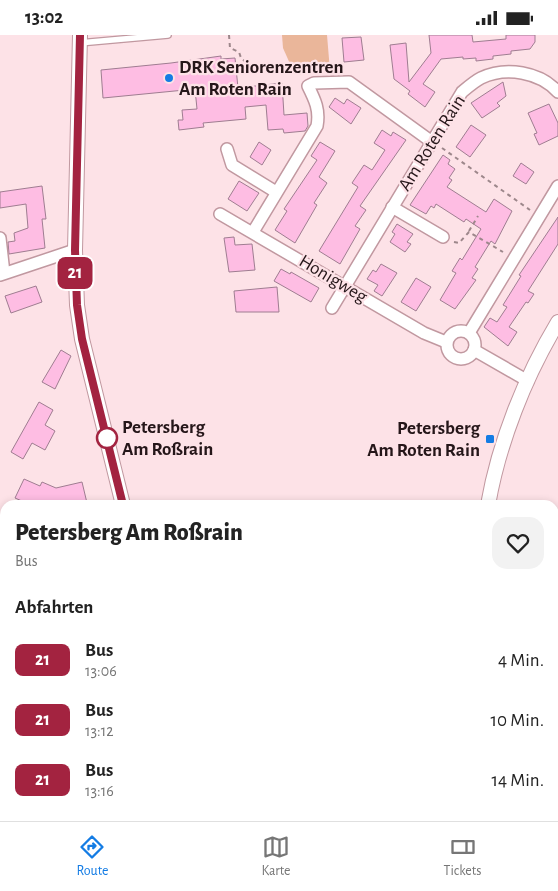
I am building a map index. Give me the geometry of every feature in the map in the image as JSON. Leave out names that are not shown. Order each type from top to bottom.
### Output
[{"type":"street","points":[[80,39],[75,250],[77,305],[82,339],[122,500]]},
{"type":"street","name":"Am Roten Rain","points":[[332,308],[462,92],[480,78],[502,72],[529,73],[552,85],[558,92]]},
{"type":"street","points":[[253,232],[318,126],[318,106],[308,86],[314,83],[349,83],[432,141]]},
{"type":"street","points":[[226,149],[232,165],[276,192]]},
{"type":"street","points":[[469,333],[558,185]]},
{"type":"street","name":"Am Roten Rain","points":[[392,207],[443,237]]},
{"type":"street","name":"Honigweg","points":[[220,214],[424,333],[446,342]]},
{"type":"street","points":[[0,238],[2,274],[75,250]]},
{"type":"street","points":[[489,500],[504,444],[528,381],[558,321]]},
{"type":"street","points":[[458,330],[469,333],[474,341],[474,350],[470,355],[459,359],[449,353],[446,342],[453,332],[458,330]]},
{"type":"street","points":[[474,350],[528,381]]},
{"type":"lane","points":[[80,39],[168,35]]},
{"type":"path","points":[[229,35],[230,48],[239,52],[241,58],[248,65]]},
{"type":"path","points":[[432,141],[539,216]]},
{"type":"path","points":[[443,237],[459,243],[469,232],[478,216]]},
{"type":"path","points":[[469,232],[514,259]]},
{"type":"shaded area","points":[[282,35],[327,35],[330,71],[295,75],[283,48]]},
{"type":"building","points":[[429,35],[472,35],[473,42],[506,39],[506,35],[535,35],[535,42],[530,49],[511,51],[511,54],[493,56],[493,59],[476,61],[476,58],[463,59],[463,57],[441,59],[423,84],[435,92],[425,107],[408,94],[410,91],[394,79],[390,45],[406,43],[409,82],[431,53]]},
{"type":"building","points":[[361,37],[364,60],[344,62],[342,38]]},
{"type":"building","points":[[221,56],[221,59],[235,58],[238,88],[282,83],[284,115],[307,113],[308,126],[305,131],[284,133],[283,129],[268,130],[266,105],[245,107],[246,119],[203,123],[204,127],[179,130],[178,120],[183,120],[182,110],[197,109],[195,89],[103,98],[101,70]]},
{"type":"building","points":[[503,82],[506,96],[497,103],[500,106],[482,118],[471,103]]},
{"type":"building","points":[[335,98],[344,104],[347,99],[361,108],[351,124],[329,107]]},
{"type":"building","points":[[549,104],[558,123],[558,136],[539,145],[534,134],[537,133],[528,113]]},
{"type":"building","points":[[471,125],[486,135],[470,157],[456,147]]},
{"type":"building","points":[[382,130],[391,136],[393,132],[406,140],[360,206],[366,210],[355,226],[360,229],[340,264],[319,251],[358,187],[352,183],[364,165],[372,170],[385,150],[374,143]]},
{"type":"building","points":[[259,142],[271,150],[262,165],[250,157]]},
{"type":"building","points":[[320,142],[335,151],[319,177],[327,183],[314,203],[317,205],[295,243],[275,230],[287,211],[284,209],[317,160],[311,156]]},
{"type":"building","points":[[443,155],[450,160],[448,164],[455,169],[449,178],[452,180],[447,187],[486,212],[494,199],[512,211],[495,244],[491,241],[475,267],[478,269],[472,278],[476,280],[455,309],[440,300],[456,273],[452,271],[460,258],[462,260],[481,229],[466,219],[464,222],[436,204],[434,208],[431,206],[426,214],[410,205]]},
{"type":"building","points":[[521,163],[534,172],[526,184],[513,176]]},
{"type":"building","points":[[239,181],[259,193],[247,211],[228,199]]},
{"type":"building","points":[[42,186],[46,219],[42,219],[45,248],[9,254],[8,242],[15,241],[14,233],[28,228],[26,204],[0,208],[0,192]]},
{"type":"building","points":[[558,217],[558,244],[528,291],[534,294],[528,303],[526,302],[509,327],[517,332],[508,346],[484,327],[490,318],[497,322],[507,307],[503,305],[521,276],[519,275]]},
{"type":"building","points":[[397,224],[413,234],[407,242],[411,244],[405,252],[390,242],[395,234],[392,232]]},
{"type":"building","points":[[234,237],[235,245],[252,244],[255,270],[229,272],[224,238]]},
{"type":"building","points":[[381,264],[397,273],[382,296],[374,291],[378,285],[367,279],[373,270],[376,272]]},
{"type":"building","points":[[281,269],[290,274],[291,272],[319,288],[311,302],[274,281]]},
{"type":"building","points":[[416,278],[431,287],[416,311],[401,302]]},
{"type":"building","points":[[36,286],[42,302],[11,313],[5,296]]},
{"type":"building","points":[[277,287],[279,312],[236,312],[234,291]]},
{"type":"building","points":[[61,350],[71,356],[55,389],[42,382]]},
{"type":"building","points":[[39,402],[53,410],[45,425],[55,431],[45,450],[32,443],[23,459],[11,452]]},
{"type":"building","points":[[24,479],[40,486],[42,482],[56,488],[82,482],[86,500],[20,500],[15,498]]},
{"type":"bus line","name":"21","points":[[80,35],[75,250],[77,305],[82,339],[122,500]]},
{"type":"place","name":"DRK Seniorenzentren Am Roten Rain","points":[[169,78]]},
{"type":"place","name":"Petersberg Am Roßrain","points":[[107,438]]},
{"type":"place","name":"Petersberg Am Roten Rain","points":[[490,439]]}]
